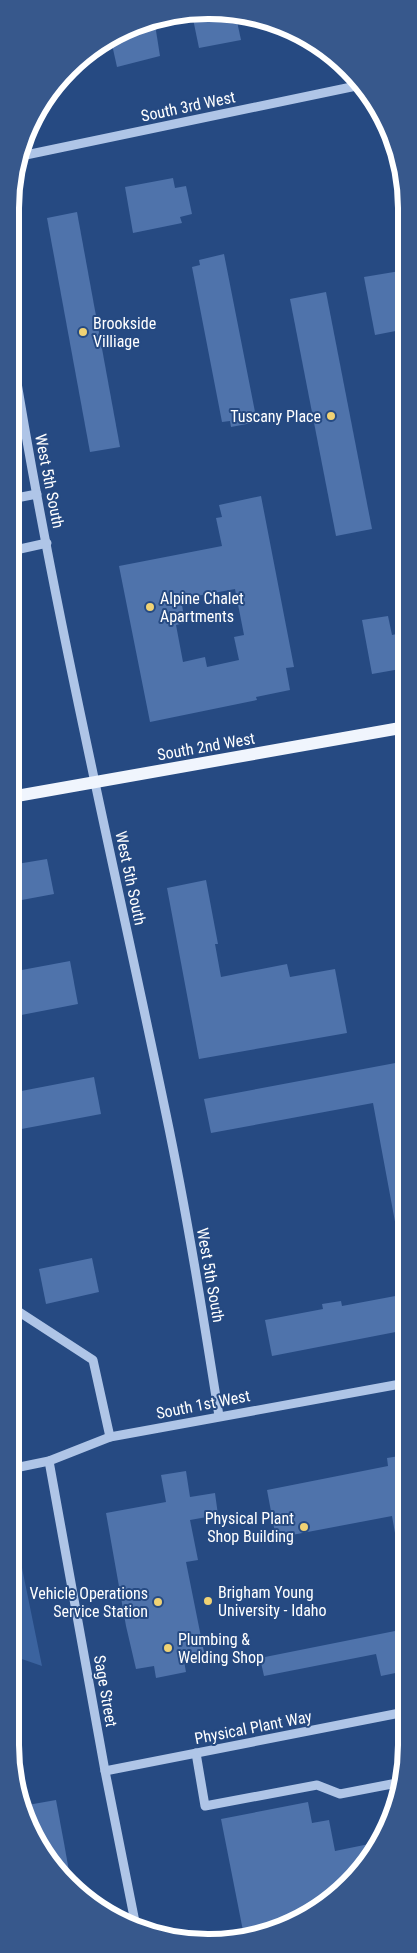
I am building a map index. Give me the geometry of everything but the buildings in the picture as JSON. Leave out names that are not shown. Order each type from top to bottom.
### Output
[{"type":"main road","name":"South 2nd West","points":[[19,796],[398,728]]},
{"type":"street","name":"South 3rd West","points":[[27,155],[354,87]]},
{"type":"street","name":"West 5th South","points":[[19,393],[26,440],[94,782],[166,1116],[219,1416]]},
{"type":"street","points":[[19,497],[37,494]]},
{"type":"street","points":[[19,549],[47,544]]},
{"type":"street","points":[[19,1312],[94,1360],[110,1437]]},
{"type":"street","name":"South 1st West","points":[[19,1467],[49,1461],[110,1437],[398,1384]]},
{"type":"street","name":"Sage Street","points":[[49,1461],[135,1919]]},
{"type":"street","name":"Physical Plant Way","points":[[106,1771],[398,1713]]},
{"type":"street","points":[[196,1753],[205,1806],[317,1785],[340,1794],[395,1783]]},
{"type":"shaded area","points":[[19,1553],[42,1666],[19,1658]]},
{"type":"place","name":"Brookside Villiage","points":[[83,332]]},
{"type":"place","name":"Tuscany Place","points":[[331,416]]},
{"type":"place","name":"Alpine Chalet Apartments","points":[[150,607]]},
{"type":"place","name":"Physical Plant Shop Building","points":[[304,1527]]},
{"type":"place","name":"Brigham Young University - Idaho","points":[[208,1601]]},
{"type":"place","name":"Vehicle Operations Service Station","points":[[158,1602]]},
{"type":"place","name":"Plumbing & Welding Shop","points":[[168,1648]]}]
